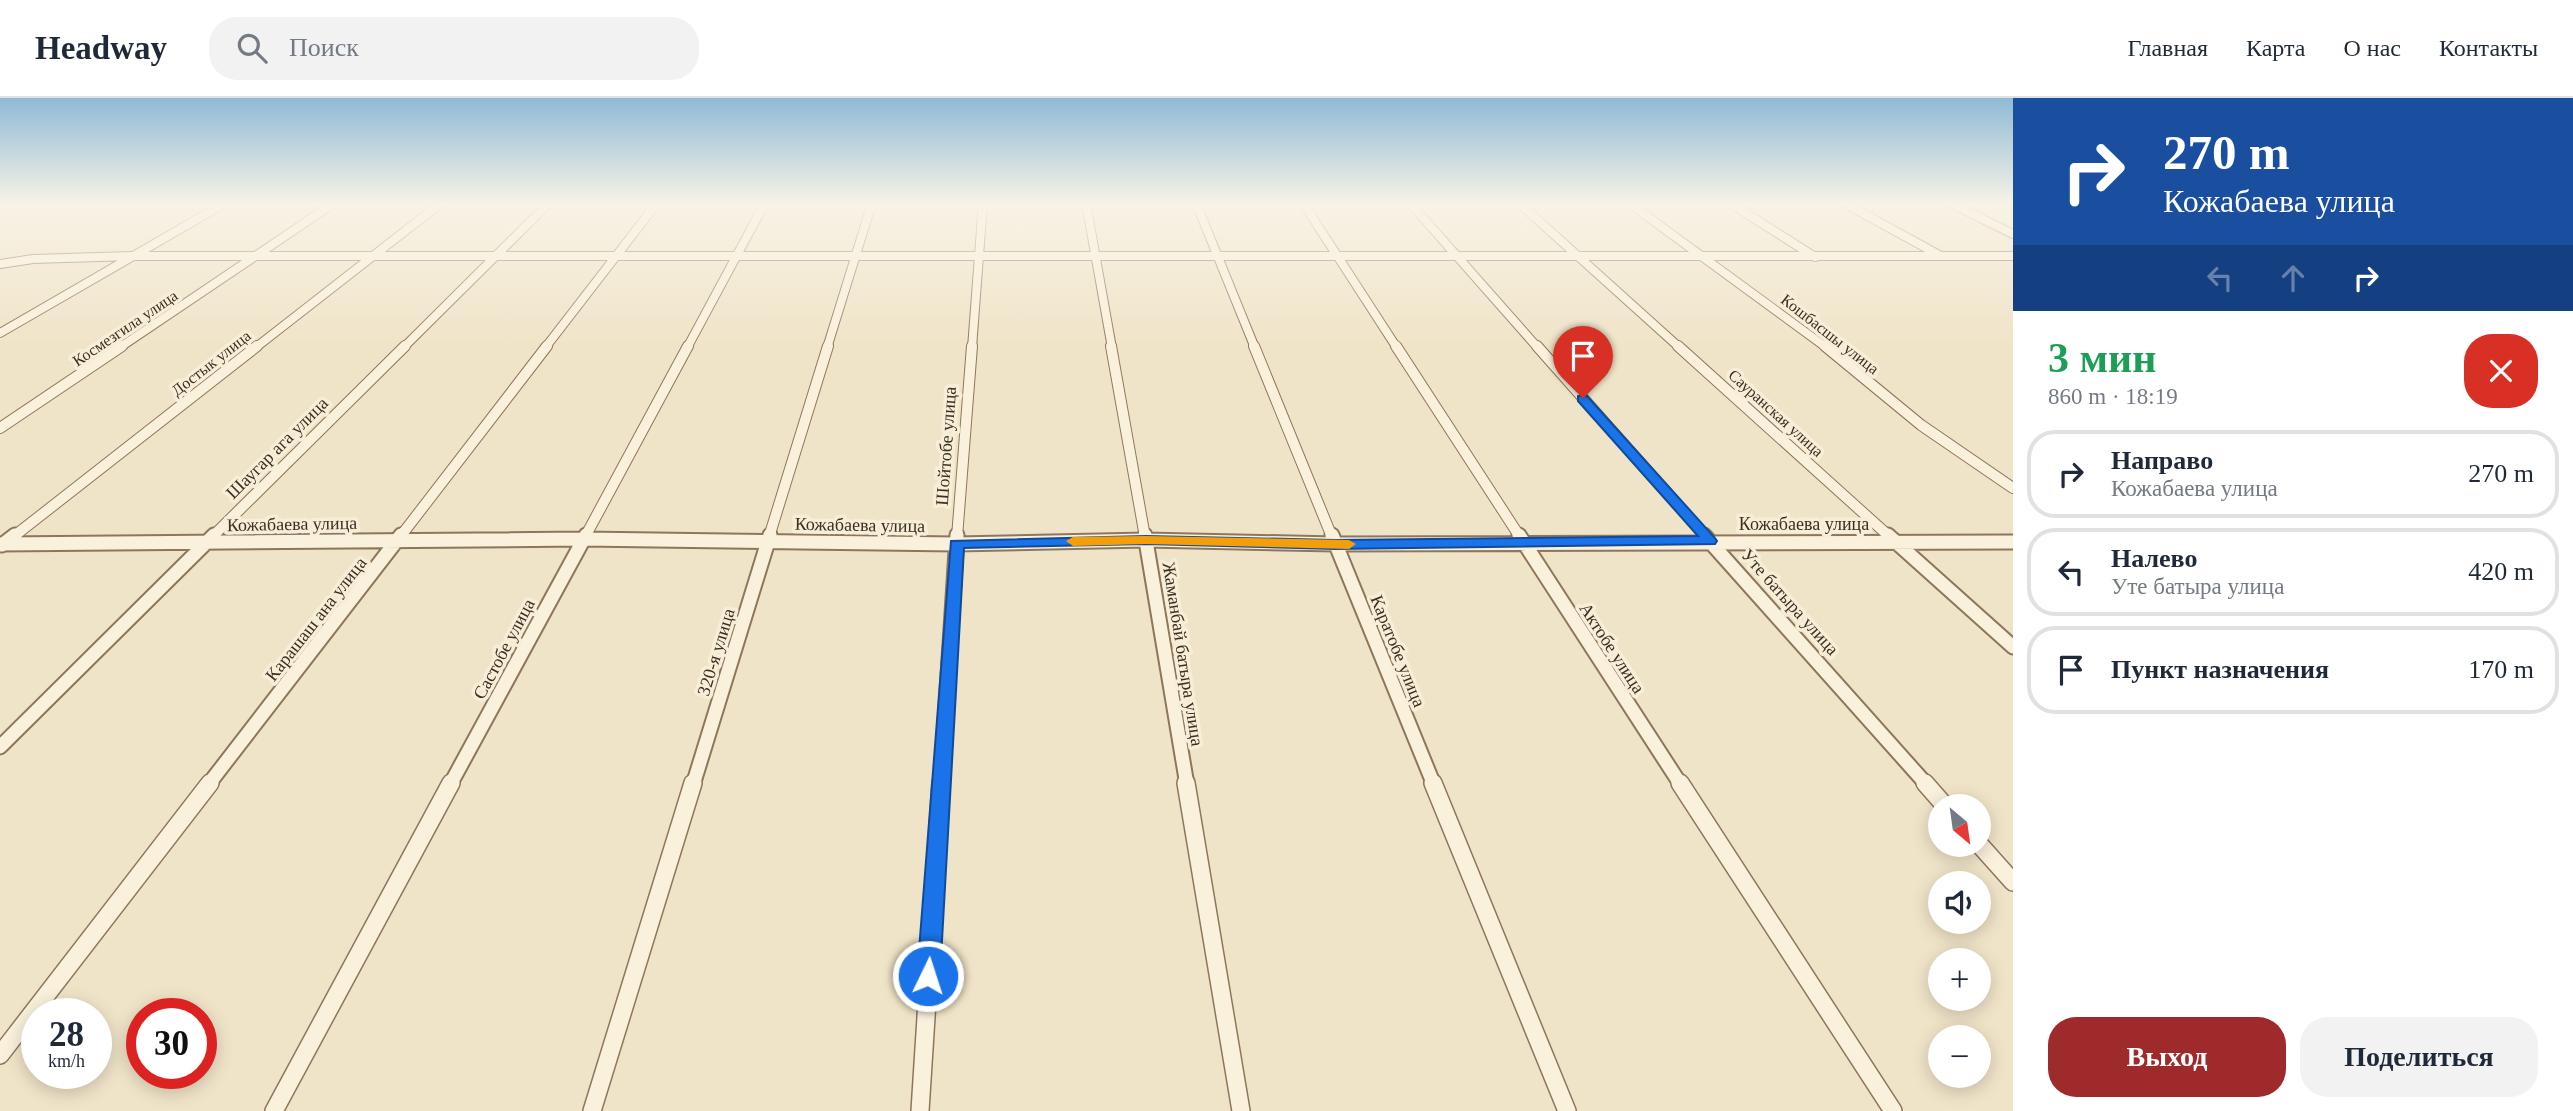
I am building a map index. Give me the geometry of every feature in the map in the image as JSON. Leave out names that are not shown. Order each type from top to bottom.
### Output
[{"type":"street","points":[[0,333],[141,250]]},
{"type":"street","name":"Космезгила улица","points":[[0,428],[265,250]]},
{"type":"street","name":"Достык улица","points":[[1,545],[383,250]]},
{"type":"street","name":"Шаугар ага улица","points":[[0,747],[501,250]]},
{"type":"street","name":"Карашаш ана улица","points":[[0,1055],[620,250]]},
{"type":"street","name":"Састобе улица","points":[[274,1111],[740,250]]},
{"type":"street","name":"320-я улица","points":[[592,1111],[857,250]]},
{"type":"street","name":"Шойтобе улица","points":[[920,1111],[956,544],[979,250]]},
{"type":"street","name":"Жаманбай батыра улица","points":[[1097,250],[1241,1111]]},
{"type":"street","name":"Каратобе улица","points":[[1216,250],[1567,1111]]},
{"type":"street","name":"Актобе улица","points":[[1335,250],[1893,1111]]},
{"type":"street","name":"Уте батыра улица","points":[[1450,250],[1934,794]]},
{"type":"street","name":"Сауранская улица","points":[[1570,250],[2013,647]]},
{"type":"street","name":"Кошбасшы улица","points":[[1692,250],[1797,324],[1921,425],[2013,488]]},
{"type":"street","points":[[1804,250],[1815,257]]},
{"type":"street","points":[[1931,250],[1941,256]]},
{"type":"street","points":[[0,264],[33,259],[131,256],[2013,256]]},
{"type":"street","name":"Кожабаева улица","points":[[1,545],[583,539],[956,544],[1146,540],[1335,544],[2013,542]]},
{"type":"street","points":[[1992,858],[2013,882]]},
{"type":"slow traffic","points":[[1073,541],[1349,544]]},
{"type":"route","points":[[928,976],[956,544],[1146,540],[1335,544],[1710,541],[1583,398]]}]
